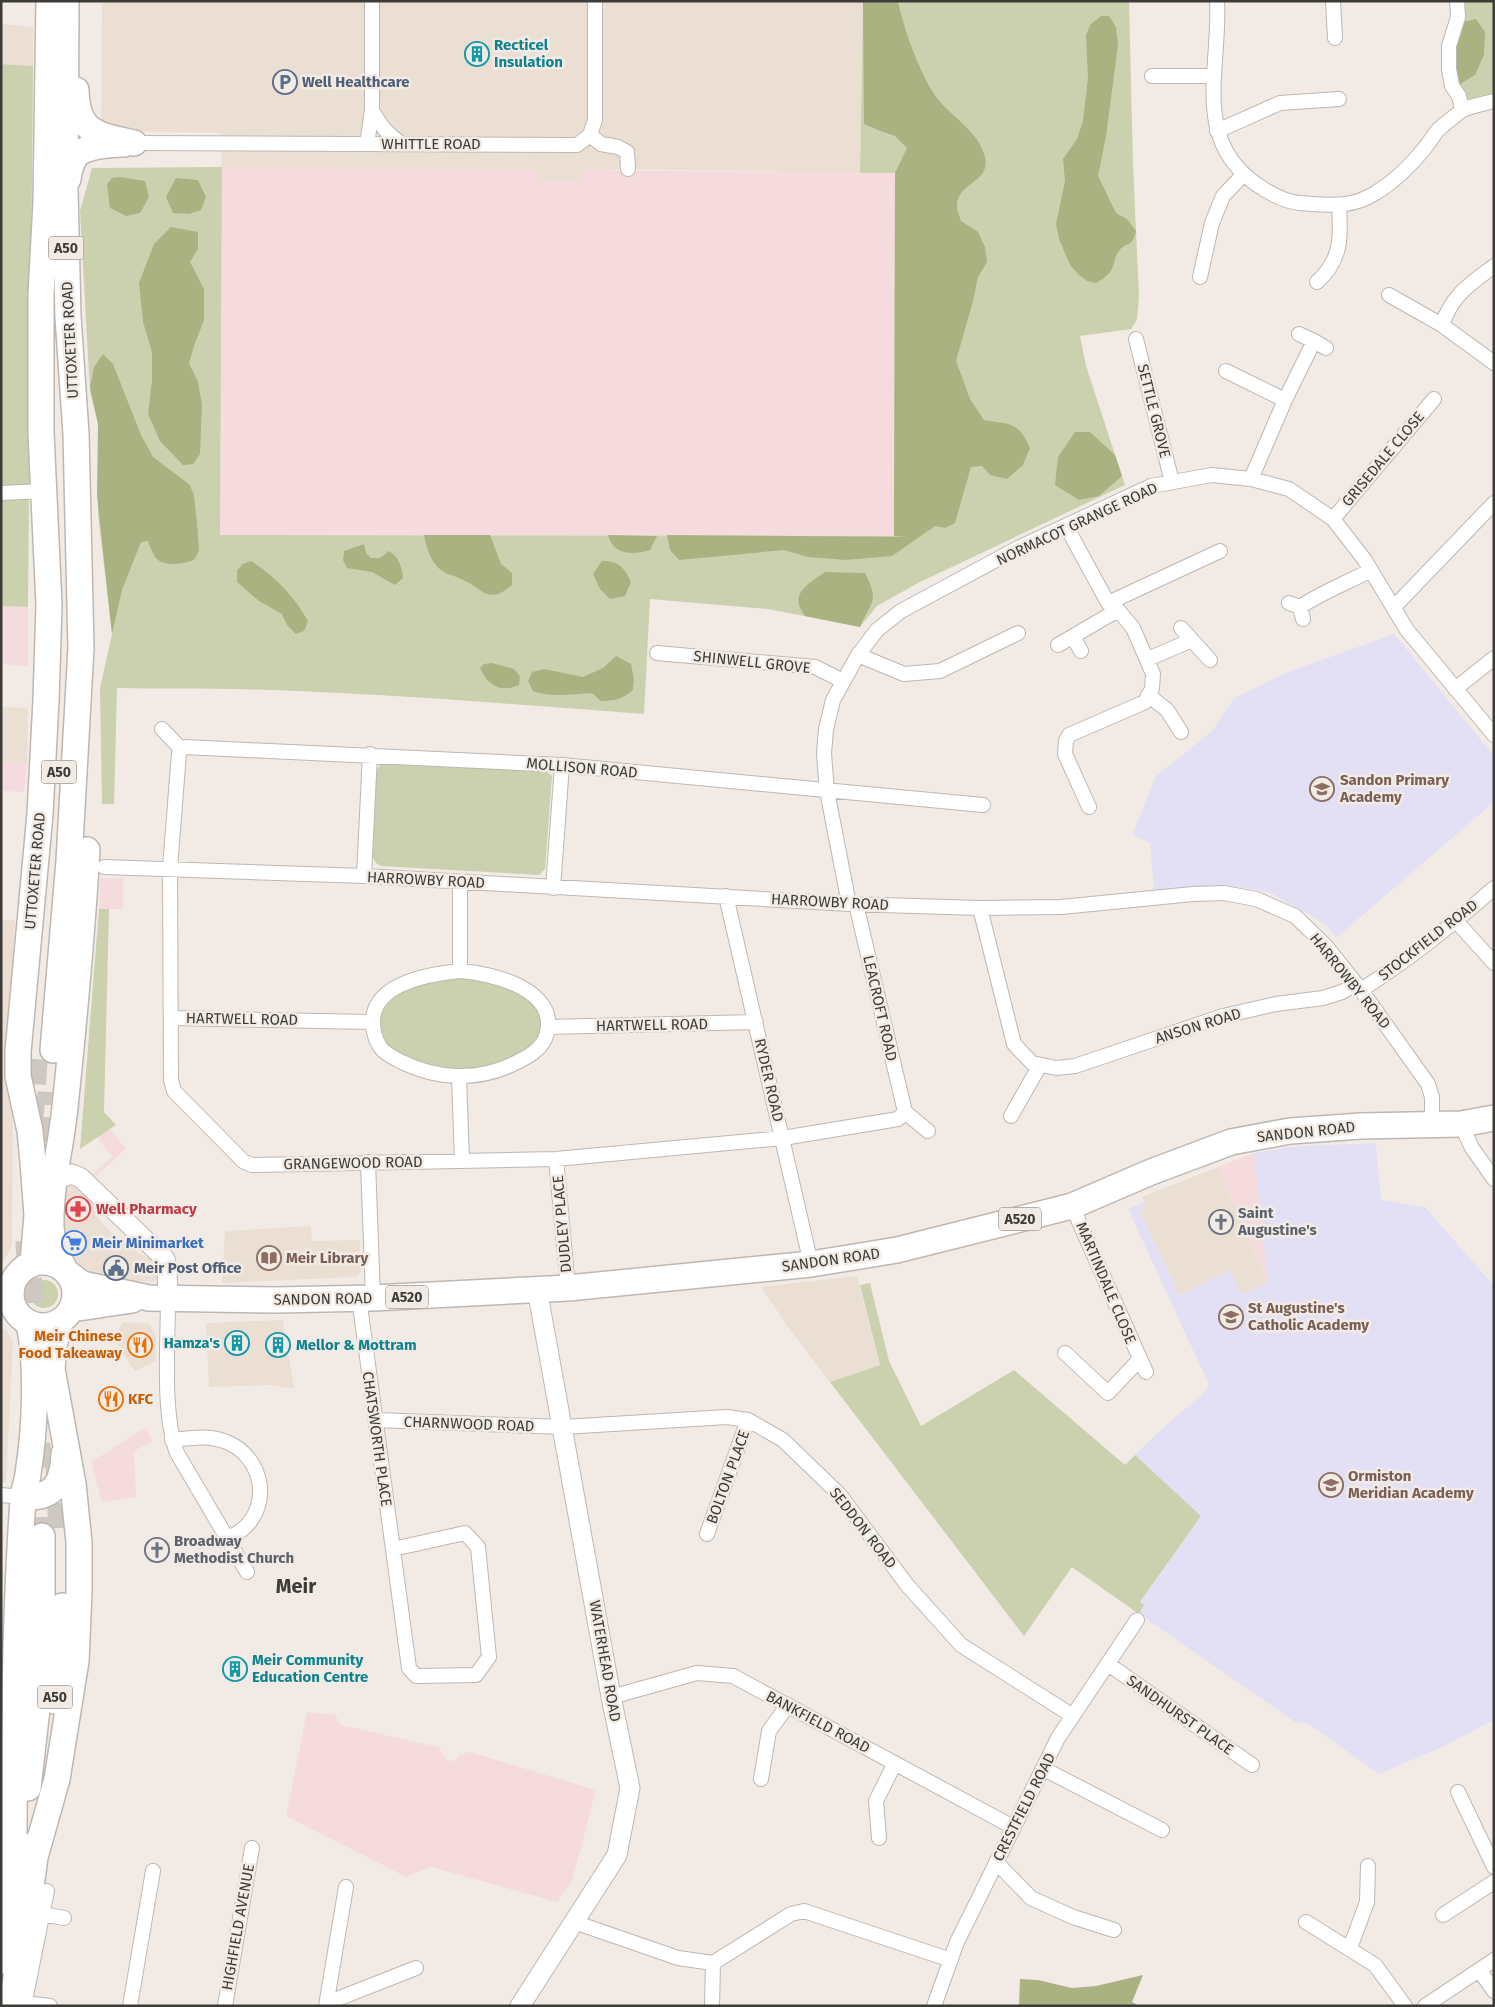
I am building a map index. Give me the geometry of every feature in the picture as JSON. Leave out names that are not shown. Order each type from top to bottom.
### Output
[{"type":"highway","name":"UTTOXETER ROAD","points":[[49,1],[56,196],[68,317],[78,485],[81,648]]},
{"type":"highway","name":"UTTOXETER ROAD","points":[[14,1881],[12,1496],[28,1475],[34,1414],[32,1353],[14,1313],[10,1295],[37,1215],[30,1131],[18,1076],[18,1052],[45,744],[48,605],[41,433],[41,295],[56,196],[66,1]]},
{"type":"highway","points":[[72,1],[76,107],[82,120],[90,130],[106,137],[134,143]]},
{"type":"highway","points":[[56,196],[76,156],[82,151],[103,145],[134,143]]},
{"type":"highway","name":"A50","points":[[56,196],[66,644],[44,1049],[69,860],[81,648]]},
{"type":"highway","points":[[35,1857],[56,1779],[76,1660],[78,1542],[73,1484],[52,1369],[54,1345],[75,1296],[74,1284],[56,1254],[52,1227],[54,1180],[65,1110],[84,898],[89,815],[89,743],[86,685],[81,648]]},
{"type":"highway","name":"SANDON ROAD","points":[[66,1316],[159,1299],[366,1298],[537,1290],[811,1264],[897,1250],[1072,1206],[1151,1172],[1231,1142],[1290,1130],[1361,1126],[1432,1126],[1461,1124],[1494,1118]]},
{"type":"highway","points":[[16,1275],[51,1262],[67,1272]]},
{"type":"highway","name":"SANDON ROAD","points":[[67,1272],[82,1284],[159,1299]]},
{"type":"highway","points":[[14,1313],[40,1326],[50,1326],[66,1316]]},
{"type":"highway","points":[[12,1496],[35,1498],[52,1491],[57,1486],[61,1480],[64,1437]]},
{"type":"highway","name":"A50","points":[[1,1961],[14,1881],[38,1700],[42,1605],[52,1536],[62,1599],[57,1676],[27,1917],[20,2005]]},
{"type":"street","points":[[368,144],[372,110],[372,1]]},
{"type":"street","points":[[595,1],[595,120],[590,135],[601,144],[618,147],[627,152],[628,169]]},
{"type":"street","points":[[1217,1],[1217,46],[1212,104],[1217,131],[1224,148],[1244,175],[1269,193],[1295,202],[1339,206],[1353,203],[1377,193],[1407,169],[1438,131],[1462,110],[1494,101]]},
{"type":"street","points":[[1333,1],[1335,38]]},
{"type":"street","points":[[1457,1],[1458,17],[1449,46],[1449,68],[1452,86],[1459,96],[1462,110]]},
{"type":"street","points":[[1152,76],[1214,76]]},
{"type":"street","points":[[1217,131],[1280,102],[1339,99]]},
{"type":"street","points":[[372,110],[382,128],[402,144]]},
{"type":"street","name":"WHITTLE ROAD","points":[[134,143],[570,146],[582,143],[590,135]]},
{"type":"street","points":[[1200,277],[1212,223],[1223,196],[1244,175]]},
{"type":"street","points":[[1317,282],[1328,272],[1335,259],[1341,235],[1339,206]]},
{"type":"street","points":[[1442,325],[1452,302],[1465,287],[1494,266]]},
{"type":"street","points":[[1389,296],[1442,325],[1494,363]]},
{"type":"street","points":[[1299,334],[1326,348]]},
{"type":"street","name":"SETTLE GROVE","points":[[1136,339],[1172,482]]},
{"type":"street","points":[[1252,479],[1285,400],[1314,341]]},
{"type":"street","points":[[1226,371],[1285,400]]},
{"type":"street","name":"GRISEDALE CLOSE","points":[[1332,519],[1434,399]]},
{"type":"street","name":"NORMACOT GRANGE ROAD","points":[[853,904],[827,791],[824,754],[826,729],[833,700],[858,655],[877,630],[901,611],[1020,547],[1150,486],[1212,475],[1252,479],[1289,488],[1332,519],[1371,570],[1408,630],[1494,735]]},
{"type":"street","points":[[1,493],[44,484]]},
{"type":"street","points":[[1394,608],[1494,503]]},
{"type":"street","points":[[1066,526],[1113,606],[1132,628],[1148,659],[1153,674],[1152,689],[1145,702],[1069,735],[1066,741],[1065,754],[1089,807]]},
{"type":"street","points":[[1058,646],[1073,637],[1113,606],[1220,551]]},
{"type":"street","points":[[1297,610],[1319,594],[1371,570]]},
{"type":"street","points":[[1181,628],[1210,660]]},
{"type":"street","points":[[858,655],[904,674],[940,671],[1018,633]]},
{"type":"street","points":[[1073,637],[1081,651]]},
{"type":"street","points":[[1148,659],[1192,640]]},
{"type":"street","name":"SHINWELL GROVE","points":[[658,653],[815,667],[843,681]]},
{"type":"street","points":[[1456,689],[1494,658]]},
{"type":"street","points":[[1148,695],[1167,710],[1181,732]]},
{"type":"street","points":[[162,729],[181,749],[179,753],[170,868]]},
{"type":"street","name":"MOLLISON ROAD","points":[[181,749],[185,746],[562,765],[984,805]]},
{"type":"street","points":[[364,876],[370,754]]},
{"type":"street","points":[[553,888],[562,765]]},
{"type":"street","name":"HARROWBY ROAD","points":[[104,867],[364,876],[853,904],[980,908],[1061,907],[1193,894],[1224,893],[1256,899],[1295,916],[1326,946],[1358,987],[1428,1084],[1432,1097],[1432,1126]]},
{"type":"street","name":"GRANGEWOOD ROAD","points":[[170,868],[170,1080],[174,1091],[243,1161],[252,1165],[556,1159],[783,1138]]},
{"type":"street","points":[[460,882],[460,972]]},
{"type":"street","name":"STOCKFIELD ROAD","points":[[1358,987],[1393,969],[1456,921],[1494,888]]},
{"type":"street","name":"RYDER ROAD","points":[[726,896],[811,1264]]},
{"type":"street","name":"LEACROFT ROAD","points":[[853,904],[905,1112]]},
{"type":"street","points":[[980,908],[1014,1044],[1032,1062],[1040,1065],[1011,1116]]},
{"type":"street","points":[[1456,921],[1494,963]]},
{"type":"street","points":[[460,972],[486,974],[530,992],[545,1011],[548,1027],[540,1047],[520,1061],[490,1072],[459,1076],[429,1073],[391,1056],[381,1048],[374,1036],[373,1022],[376,1006],[396,988],[424,977],[460,972]]},
{"type":"street","name":"ANSON ROAD","points":[[1040,1065],[1056,1068],[1075,1066],[1223,1016],[1276,1004],[1324,998],[1358,987]]},
{"type":"street","name":"HARTWELL ROAD","points":[[171,1018],[373,1022]]},
{"type":"street","name":"HARTWELL ROAD","points":[[548,1027],[756,1022]]},
{"type":"street","points":[[459,1076],[462,1160]]},
{"type":"street","points":[[783,1138],[898,1119],[905,1112],[928,1131]]},
{"type":"street","points":[[1461,1124],[1472,1148],[1494,1179]]},
{"type":"street","points":[[30,1131],[47,1134],[54,1140],[58,1148]]},
{"type":"street","name":"DUDLEY PLACE","points":[[556,1159],[568,1288]]},
{"type":"street","name":"CHATSWORTH PLACE","points":[[368,1162],[366,1298],[374,1420],[409,1668],[416,1676],[476,1675],[489,1657],[478,1547],[465,1533],[393,1549]]},
{"type":"street","points":[[54,1180],[72,1174],[81,1178],[165,1259],[167,1268],[159,1299],[172,1440],[177,1453],[247,1572]]},
{"type":"street","name":"MARTINDALE CLOSE","points":[[1065,1353],[1108,1393],[1143,1366],[1072,1206]]},
{"type":"street","name":"WATERHEAD ROAD","points":[[520,2006],[618,1855],[630,1788],[611,1697],[537,1290]]},
{"type":"street","name":"SEDDON ROAD","points":[[563,1427],[727,1417],[748,1420],[783,1440],[840,1495],[907,1586],[961,1645],[1073,1716]]},
{"type":"street","name":"CHARNWOOD ROAD","points":[[374,1420],[563,1427]]},
{"type":"street","name":"BOLTON PLACE","points":[[707,1534],[748,1420]]},
{"type":"street","points":[[172,1440],[205,1436],[219,1439],[239,1449],[255,1466],[259,1477],[260,1490],[253,1517],[244,1528],[227,1539]]},
{"type":"street","name":"CRESTFIELD ROAD","points":[[934,2006],[957,1942],[1058,1738],[1137,1620]]},
{"type":"street","name":"SANDHURST PLACE","points":[[1108,1664],[1252,1765]]},
{"type":"street","name":"BANKFIELD ROAD","points":[[611,1697],[697,1673],[733,1676],[1013,1827]]},
{"type":"street","points":[[761,1779],[769,1731],[788,1705]]},
{"type":"street","points":[[879,1838],[876,1801],[895,1763]]},
{"type":"street","points":[[1044,1769],[1162,1830]]},
{"type":"street","points":[[1457,1799],[1494,1867]]},
{"type":"street","name":"HIGHFIELD AVENUE","points":[[225,2006],[252,1848]]},
{"type":"street","points":[[996,1862],[1031,1898],[1073,1917],[1114,1930]]},
{"type":"street","points":[[1350,1948],[1367,1902],[1368,1866]]},
{"type":"street","points":[[130,2006],[153,1871]]},
{"type":"street","points":[[1443,1915],[1494,1882]]},
{"type":"street","points":[[326,2004],[346,1886]]},
{"type":"street","points":[[47,1891],[20,2005],[50,2006]]},
{"type":"street","points":[[574,1922],[678,1958],[713,1963],[791,1914],[804,1910],[951,1960]]},
{"type":"street","points":[[42,1914],[64,1918]]},
{"type":"street","points":[[1306,1922],[1375,1965],[1405,2006]]},
{"type":"street","points":[[1425,2006],[1494,1960]]},
{"type":"street","points":[[712,2006],[713,1963]]},
{"type":"street","points":[[326,2004],[416,1968]]},
{"type":"street","points":[[1479,1970],[1494,1991]]},
{"type":"shaded area","points":[[102,1],[863,1],[860,173],[628,169],[581,171],[581,181],[548,182],[538,181],[538,170],[222,167],[220,133],[112,131],[101,123]]},
{"type":"shaded area","points":[[1,24],[33,27],[33,66],[1,64]]},
{"type":"shaded area","points":[[222,167],[538,170],[539,181],[548,182],[581,181],[581,170],[895,173],[894,536],[220,535]]},
{"type":"shaded area","points":[[1,606],[28,607],[28,667],[1,663]]},
{"type":"shaded area","name":"Sandon Primary Academy","points":[[1394,634],[1494,756],[1494,802],[1336,938],[1325,924],[1271,893],[1241,887],[1154,890],[1150,843],[1132,835],[1156,776],[1212,731],[1234,698],[1283,674]]},
{"type":"shaded area","points":[[1,707],[28,708],[27,763],[1,762]]},
{"type":"shaded area","points":[[1,762],[27,763],[24,792],[1,791]]},
{"type":"shaded area","points":[[100,878],[123,878],[123,909],[99,909]]},
{"type":"shaded area","points":[[1,920],[15,920],[12,976],[6,1026],[5,1081],[13,1116],[12,1245],[1,1264]]},
{"type":"shaded area","points":[[110,1129],[126,1149],[95,1177],[92,1175],[112,1157],[97,1138]]},
{"type":"shaded area","name":"Ormiston Meridian Academy","points":[[1376,1143],[1381,1200],[1425,1207],[1494,1286],[1494,1720],[1442,1747],[1379,1774],[1309,1724],[1295,1722],[1139,1614],[1140,1603],[1201,1516],[1135,1455],[1169,1422],[1200,1397],[1209,1385],[1128,1209],[1144,1202],[1145,1204],[1140,1211],[1179,1295],[1230,1270],[1241,1295],[1268,1283],[1254,1153],[1300,1146]]},
{"type":"shaded area","points":[[1254,1153],[1268,1283],[1218,1167]]},
{"type":"shaded area","points":[[1218,1167],[1268,1283],[1241,1295],[1230,1270],[1179,1295],[1140,1211],[1145,1204],[1142,1197]]},
{"type":"shaded area","points":[[74,1185],[79,1187],[91,1200],[99,1220],[117,1238],[137,1252],[159,1263],[161,1273],[155,1281],[130,1282],[75,1273],[61,1232],[63,1192],[67,1186]]},
{"type":"shaded area","points":[[311,1226],[312,1241],[360,1240],[361,1272],[356,1277],[222,1283],[225,1231]]},
{"type":"shaded area","points":[[857,1276],[880,1365],[830,1382],[793,1334],[761,1287]]},
{"type":"shaded area","points":[[283,1320],[294,1389],[269,1385],[209,1387],[206,1323]]},
{"type":"shaded area","points":[[123,1322],[149,1323],[156,1336],[156,1361],[135,1371],[117,1344],[116,1334]]},
{"type":"shaded area","points":[[1,1327],[8,1332],[13,1343],[6,1482],[1,1483]]},
{"type":"shaded area","points":[[146,1427],[153,1441],[134,1451],[136,1497],[102,1502],[91,1462]]},
{"type":"shaded area","points":[[307,1712],[335,1715],[341,1725],[439,1747],[449,1761],[455,1760],[460,1754],[470,1752],[596,1790],[572,1881],[557,1902],[431,1867],[406,1877],[286,1816]]},
{"type":"green space","points":[[863,1],[1129,1],[1133,165],[1139,297],[1137,320],[1131,329],[1080,336],[1086,366],[1125,485],[918,583],[877,606],[860,627],[768,609],[650,599],[644,714],[334,693],[231,689],[117,688],[114,804],[102,804],[100,688],[112,634],[98,514],[98,424],[90,392],[80,211],[92,168],[222,167],[220,535],[894,536],[895,173],[860,173]]},
{"type":"green space","points":[[863,1],[898,1],[913,51],[931,89],[943,105],[971,132],[982,148],[986,166],[979,178],[962,192],[958,198],[957,206],[961,221],[978,232],[985,247],[987,262],[978,277],[956,361],[970,399],[984,420],[1013,426],[1022,433],[1030,448],[1023,465],[1007,479],[990,475],[982,466],[971,467],[955,523],[945,528],[935,526],[892,556],[846,560],[808,557],[784,550],[679,560],[670,550],[667,535],[908,537],[894,536],[895,173],[907,148],[895,136],[864,124]]},
{"type":"green space","points":[[1461,1],[1494,1],[1494,94],[1472,101],[1466,98],[1456,75],[1453,51]]},
{"type":"green space","points":[[1101,16],[1109,16],[1116,27],[1118,45],[1106,136],[1098,176],[1116,213],[1127,219],[1136,231],[1131,243],[1122,248],[1118,253],[1112,269],[1104,278],[1096,283],[1087,281],[1070,265],[1059,239],[1056,224],[1065,181],[1063,159],[1077,139],[1083,121],[1088,78],[1086,35],[1090,25]]},
{"type":"green space","points":[[1476,19],[1485,32],[1484,55],[1475,75],[1460,84],[1453,51],[1463,22]]},
{"type":"green space","points":[[1,64],[33,66],[28,607],[1,606]]},
{"type":"green space","points":[[120,177],[145,181],[149,197],[140,213],[126,216],[110,208],[107,184],[112,178]]},
{"type":"green space","points":[[176,178],[198,180],[206,197],[201,210],[189,214],[173,213],[166,197]]},
{"type":"green space","points":[[171,227],[198,232],[198,249],[190,262],[204,289],[204,320],[189,363],[198,382],[202,404],[200,454],[193,464],[183,465],[160,441],[148,414],[152,381],[152,352],[143,322],[139,283],[154,244]]},
{"type":"green space","points":[[103,354],[113,364],[141,435],[153,457],[190,485],[194,496],[199,551],[194,560],[179,564],[168,564],[155,557],[148,541],[141,542],[122,590],[112,634],[97,495],[98,424],[90,387],[94,367]]},
{"type":"green space","points":[[1075,432],[1090,432],[1115,455],[1122,476],[1099,496],[1079,500],[1055,485],[1058,457]]},
{"type":"green space","points":[[424,535],[490,535],[501,564],[512,573],[512,585],[504,591],[491,595],[444,572],[431,558]]},
{"type":"green space","points":[[608,535],[657,536],[650,550],[631,553],[615,547]]},
{"type":"green space","points":[[364,544],[366,553],[371,558],[380,558],[389,551],[392,553],[399,563],[403,578],[395,585],[372,572],[347,568],[343,560],[344,551]]},
{"type":"green space","points":[[251,561],[276,580],[297,603],[308,621],[304,631],[296,634],[287,625],[282,614],[259,601],[237,582],[237,570],[243,564]]},
{"type":"green space","points":[[602,561],[613,562],[621,566],[626,573],[631,582],[625,596],[610,599],[600,589],[593,574]]},
{"type":"green space","points":[[825,572],[865,573],[873,596],[860,627],[805,616],[800,608],[799,596],[807,585]]},
{"type":"green space","points":[[616,656],[631,664],[634,679],[633,690],[626,696],[618,699],[601,701],[592,693],[562,695],[540,693],[533,691],[528,681],[532,672],[544,669],[583,677],[603,668]]},
{"type":"green space","points":[[492,663],[514,669],[520,676],[519,685],[501,688],[491,683],[480,668],[484,664]]},
{"type":"green space","points":[[382,762],[544,770],[552,776],[545,869],[539,875],[381,866],[376,863],[372,856],[376,771]]},
{"type":"green space","points":[[99,909],[109,909],[104,1112],[116,1125],[80,1149]]},
{"type":"green space","points":[[460,977],[496,983],[520,993],[530,1000],[538,1009],[542,1020],[542,1033],[535,1043],[517,1056],[505,1061],[481,1068],[460,1071],[444,1070],[419,1064],[385,1045],[378,1023],[380,1011],[387,1001],[397,993],[423,983]]},
{"type":"green space","points":[[44,1280],[54,1284],[58,1294],[54,1304],[44,1308],[34,1304],[30,1294],[34,1284]]},
{"type":"green space","points":[[870,1283],[889,1361],[921,1426],[1014,1370],[1125,1465],[1135,1455],[1201,1516],[1140,1602],[1144,1605],[1139,1614],[1072,1567],[1024,1636],[830,1382],[880,1365],[860,1285]]},
{"type":"green space","points":[[1143,1975],[1132,2002],[1139,2006],[1019,2006],[1020,1979],[1038,1980],[1072,1988],[1096,1986]]},
{"type":"tunnel","points":[[31,1121],[36,1048]]},
{"type":"tunnel","points":[[45,1179],[50,1092]]},
{"type":"tunnel","points":[[28,1241],[32,1346]]},
{"type":"tunnel","points":[[38,1443],[42,1536]]},
{"type":"tunnel","points":[[58,1466],[61,1536]]},
{"type":"place","name":"Recticel Insulation","points":[[477,54]]},
{"type":"place","name":"Well Healthcare","points":[[285,82]]},
{"type":"place","name":"Sandon Primary Academy","points":[[1322,789]]},
{"type":"place","name":"Well Pharmacy","points":[[78,1209]]},
{"type":"place","name":"Saint Augustine's","points":[[1221,1222]]},
{"type":"place","name":"Meir Minimarket","points":[[74,1243]]},
{"type":"place","name":"Meir Library","points":[[269,1258]]},
{"type":"place","name":"Meir Post Office","points":[[116,1268]]},
{"type":"place","name":"St Augustine's Catholic Academy","points":[[1231,1317]]},
{"type":"place","name":"Hamza's","points":[[237,1343]]},
{"type":"place","name":"Meir Chinese Food Takeaway","points":[[140,1345]]},
{"type":"place","name":"Mellor & Mottram","points":[[278,1345]]},
{"type":"place","name":"KFC","points":[[111,1399]]},
{"type":"place","name":"Ormiston Meridian Academy","points":[[1331,1485]]},
{"type":"place","name":"Broadway Methodist Church","points":[[157,1550]]},
{"type":"place","name":"Meir Community Education Centre","points":[[235,1669]]},
{"type":"district","name":"Meir","points":[[296,1586]]}]
